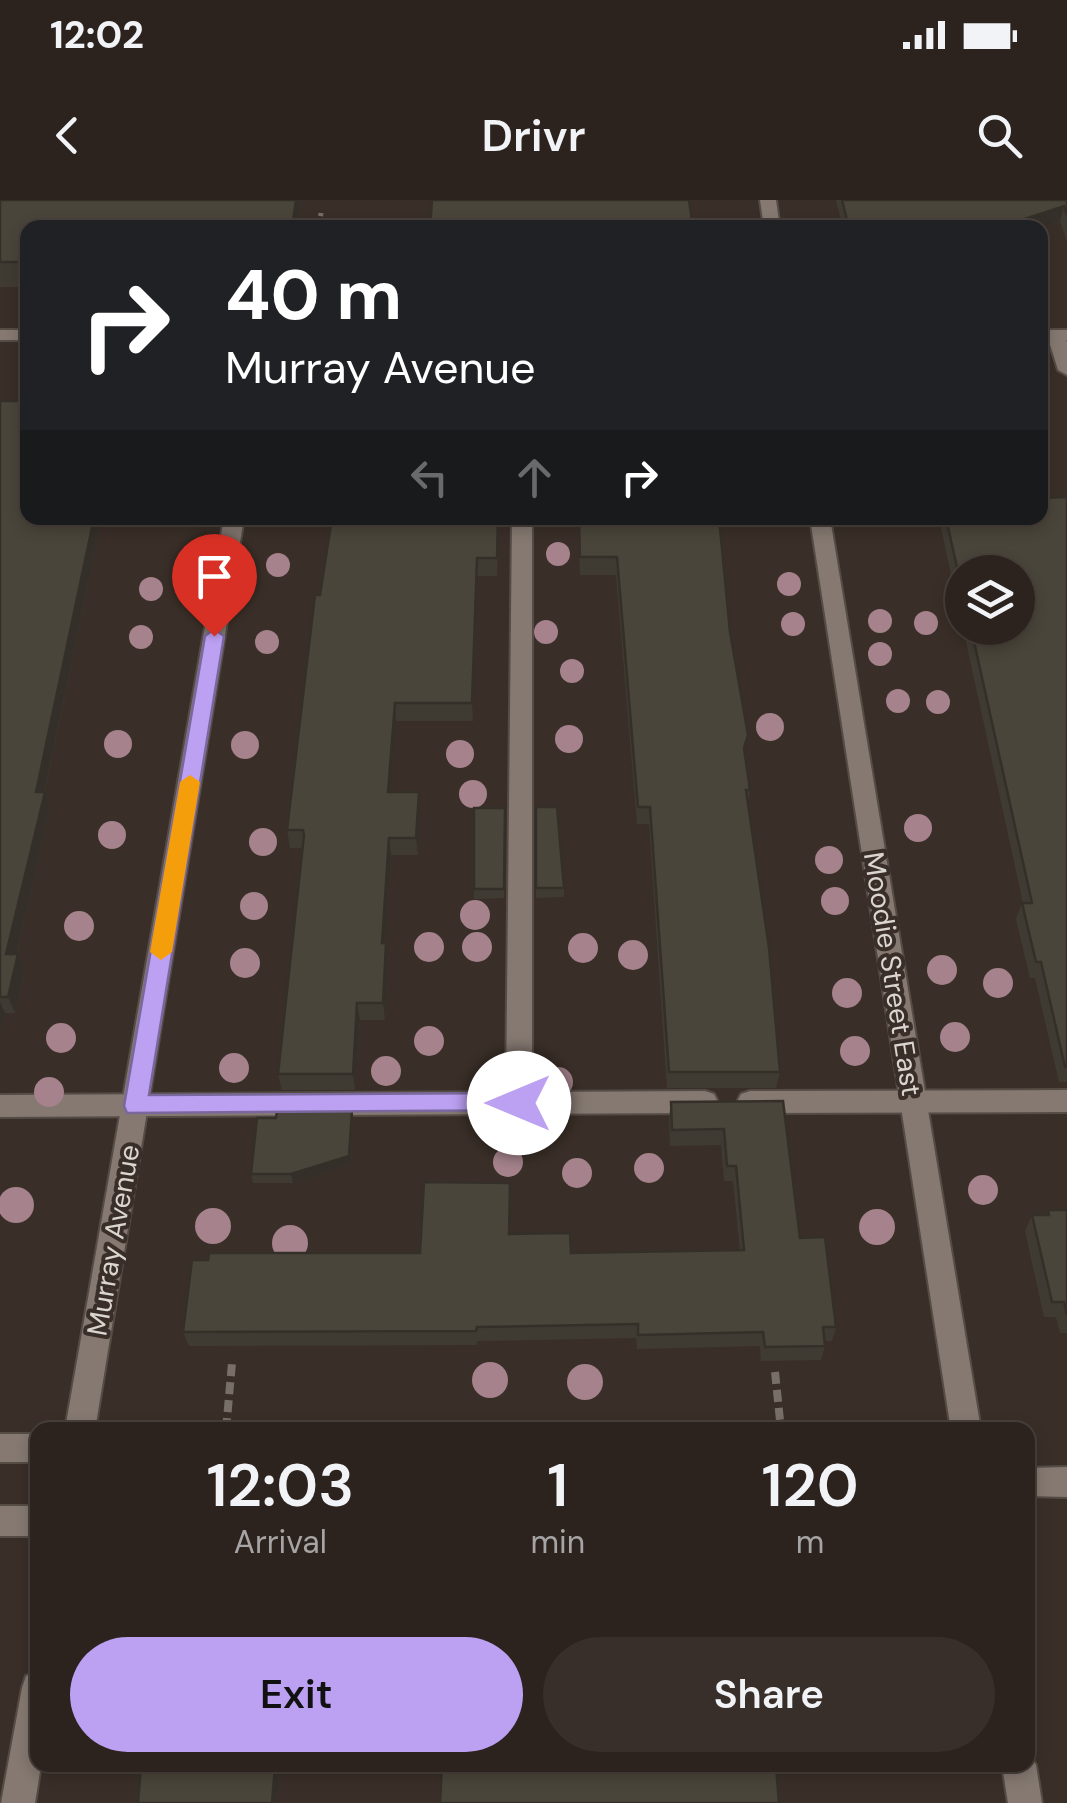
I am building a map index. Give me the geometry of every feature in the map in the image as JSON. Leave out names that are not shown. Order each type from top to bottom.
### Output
[{"type":"street","points":[[1054,335],[1067,370]]},
{"type":"street","name":"Murray Avenue","points":[[81,1422],[233,525]]},
{"type":"street","points":[[519,1103],[522,525]]},
{"type":"street","name":"Moodie Street East","points":[[821,525],[965,1422]]},
{"type":"street","points":[[0,1106],[1067,1101]]},
{"type":"street","points":[[0,1448],[30,1448]]},
{"type":"street","points":[[1035,1482],[1067,1482]]},
{"type":"street","points":[[0,1521],[30,1521]]},
{"type":"street","points":[[18,1803],[30,1734]]},
{"type":"street","points":[[1020,1772],[1025,1803]]},
{"type":"path","points":[[320,220],[321,214]]},
{"type":"path","points":[[227,1422],[232,1363]]},
{"type":"path","points":[[775,1372],[779,1422]]},
{"type":"building","points":[[0,200],[296,200],[293,220],[20,220],[20,262],[0,262]]},
{"type":"building","points":[[432,200],[689,200],[692,220],[431,220]]},
{"type":"building","points":[[842,200],[1067,200],[1067,215],[1064,206],[1021,220],[847,220]]},
{"type":"building","points":[[0,401],[20,401],[20,525],[93,525],[36,792],[45,792],[6,954],[18,954],[8,997],[0,997]]},
{"type":"building","points":[[1067,497],[1067,1067],[1022,903],[1032,903],[975,645],[1035,645],[1035,555],[954,555],[948,525],[1048,525],[1048,498]]},
{"type":"building","points":[[331,525],[498,525],[497,558],[477,558],[472,703],[395,703],[388,792],[419,792],[416,838],[389,838],[382,943],[386,943],[383,1003],[357,1003],[353,1074],[278,1074],[304,835],[303,830],[287,830],[315,595],[320,595]]},
{"type":"building","points":[[579,525],[720,525],[730,632],[748,735],[744,748],[750,790],[746,790],[769,948],[780,1072],[669,1072],[650,807],[638,807],[617,557],[580,557]]},
{"type":"building","points":[[536,807],[557,807],[564,888],[536,888]]},
{"type":"building","points":[[474,808],[505,808],[504,889],[474,889]]},
{"type":"building","points":[[783,1101],[800,1238],[825,1237],[836,1327],[823,1327],[825,1346],[765,1347],[763,1332],[638,1335],[638,1324],[477,1327],[476,1331],[183,1332],[192,1260],[208,1260],[209,1253],[420,1253],[424,1182],[510,1183],[509,1234],[570,1233],[571,1253],[744,1250],[736,1166],[727,1166],[724,1129],[672,1130],[671,1102]]},
{"type":"building","points":[[352,1110],[349,1156],[291,1174],[251,1174],[257,1118],[276,1118],[277,1111]]},
{"type":"building","points":[[1048,1210],[1067,1210],[1067,1315],[1064,1302],[1052,1302],[1032,1215],[1049,1215]]},
{"type":"building","points":[[140,1772],[275,1772],[272,1803],[138,1803]]},
{"type":"building","points":[[442,1772],[777,1772],[779,1803],[440,1803]]},
{"type":"slow traffic","points":[[161,952],[190,782]]},
{"type":"route","points":[[214,636],[136,1106],[519,1103]]}]
